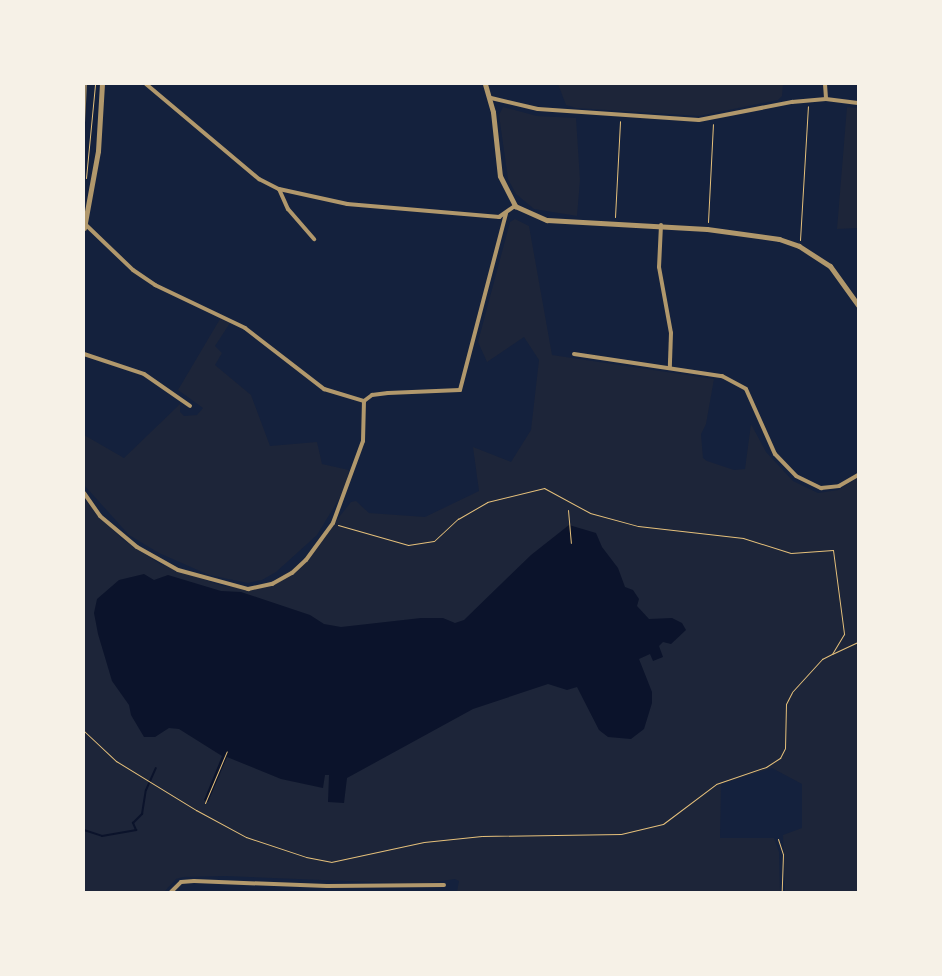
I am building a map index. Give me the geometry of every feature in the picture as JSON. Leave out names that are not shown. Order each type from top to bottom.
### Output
[{"type":"street","points":[[102,84],[98,151],[84,226],[133,270],[155,285],[245,328],[324,388],[364,401]]},
{"type":"street","points":[[146,84],[259,179],[279,190],[347,204],[499,217],[515,206]]},
{"type":"street","points":[[485,84],[490,98],[500,176],[515,206],[547,220],[707,228],[779,239],[799,246],[830,266],[858,305]]},
{"type":"street","points":[[825,84],[826,100]]},
{"type":"street","points":[[490,98],[538,109],[620,115],[713,118],[808,101],[826,100],[858,104]]},
{"type":"street","points":[[279,190],[288,209],[314,239]]},
{"type":"street","points":[[364,401],[372,395],[388,393],[460,390],[506,214]]},
{"type":"street","points":[[661,226],[659,267],[670,333],[670,367]]},
{"type":"street","points":[[84,354],[144,374],[190,406]]},
{"type":"street","points":[[574,354],[722,376],[740,384],[752,400],[775,454],[785,466],[810,485],[821,488],[839,486],[858,475]]},
{"type":"street","points":[[84,493],[100,516],[137,547],[178,570],[248,589],[272,584],[292,573],[319,546],[333,523],[363,442],[364,401]]},
{"type":"street","points":[[171,892],[181,882],[194,881],[327,886],[444,885]]},
{"type":"street","points":[[326,892],[327,886]]},
{"type":"path","points":[[85,186],[95,84]]},
{"type":"path","points":[[799,246],[808,101]]},
{"type":"path","points":[[615,223],[620,115]]},
{"type":"path","points":[[707,228],[713,118]]},
{"type":"path","points":[[333,523],[408,545],[434,541],[458,519],[487,502],[544,488],[590,513],[638,526],[743,538],[791,553],[833,550],[844,634],[832,654]]},
{"type":"path","points":[[568,510],[570,543]]},
{"type":"path","points":[[84,731],[116,761],[196,810],[246,837],[306,857],[331,862],[424,842],[482,836],[620,834],[663,824],[716,784],[766,767],[780,758],[785,748],[786,704],[792,692],[822,660],[858,642]]},
{"type":"path","points":[[205,803],[227,751]]},
{"type":"path","points":[[778,839],[783,854],[782,892]]},
{"type":"shaded area","points":[[558,84],[783,84],[782,96],[778,100],[699,116],[576,108],[566,105]]},
{"type":"shaded area","points":[[503,107],[537,116],[576,118],[580,180],[577,216],[534,209],[516,194],[508,179],[499,115]]},
{"type":"shaded area","points":[[847,107],[858,108],[858,228],[837,229]]},
{"type":"shaded area","points":[[515,219],[529,226],[552,355],[714,379],[706,424],[701,434],[703,458],[707,461],[734,470],[745,469],[751,424],[766,452],[793,481],[818,493],[838,490],[858,478],[858,892],[785,892],[783,835],[802,828],[802,784],[772,768],[721,784],[720,838],[774,838],[779,852],[780,892],[457,892],[459,881],[455,879],[421,884],[225,876],[183,877],[176,879],[164,892],[84,892],[84,499],[122,539],[160,564],[223,586],[246,588],[267,585],[294,568],[313,550],[351,502],[356,501],[369,513],[425,517],[479,491],[473,447],[511,462],[531,430],[539,360],[524,337],[487,362],[478,342],[510,222]]},
{"type":"shaded area","points":[[220,319],[230,323],[215,346],[222,353],[215,365],[251,395],[270,446],[317,442],[322,464],[349,470],[345,489],[317,535],[276,572],[262,580],[248,583],[209,575],[159,553],[129,535],[84,485],[84,435],[124,458],[180,404],[180,412],[184,416],[197,415],[203,408],[178,390]]},
{"type":"shaded area","points":[[569,525],[596,533],[602,547],[618,568],[625,587],[633,590],[639,599],[637,606],[649,619],[672,618],[682,623],[686,630],[671,644],[663,642],[659,646],[663,657],[653,661],[650,654],[639,659],[652,692],[652,703],[644,729],[631,739],[608,737],[599,730],[577,687],[567,690],[548,684],[473,709],[347,778],[344,803],[328,802],[329,775],[325,775],[323,788],[281,779],[227,757],[208,802],[204,800],[222,756],[179,729],[169,728],[155,737],[144,737],[131,715],[129,705],[112,681],[98,634],[94,613],[97,599],[119,580],[144,574],[154,580],[168,575],[221,591],[241,592],[310,615],[324,624],[341,627],[421,618],[443,618],[455,623],[464,620],[531,555]]},
{"type":"waterway","points":[[84,830],[102,836],[136,830],[133,823],[142,814],[146,790],[156,768]]},
{"type":"railway","points":[[84,123],[86,84]]}]
